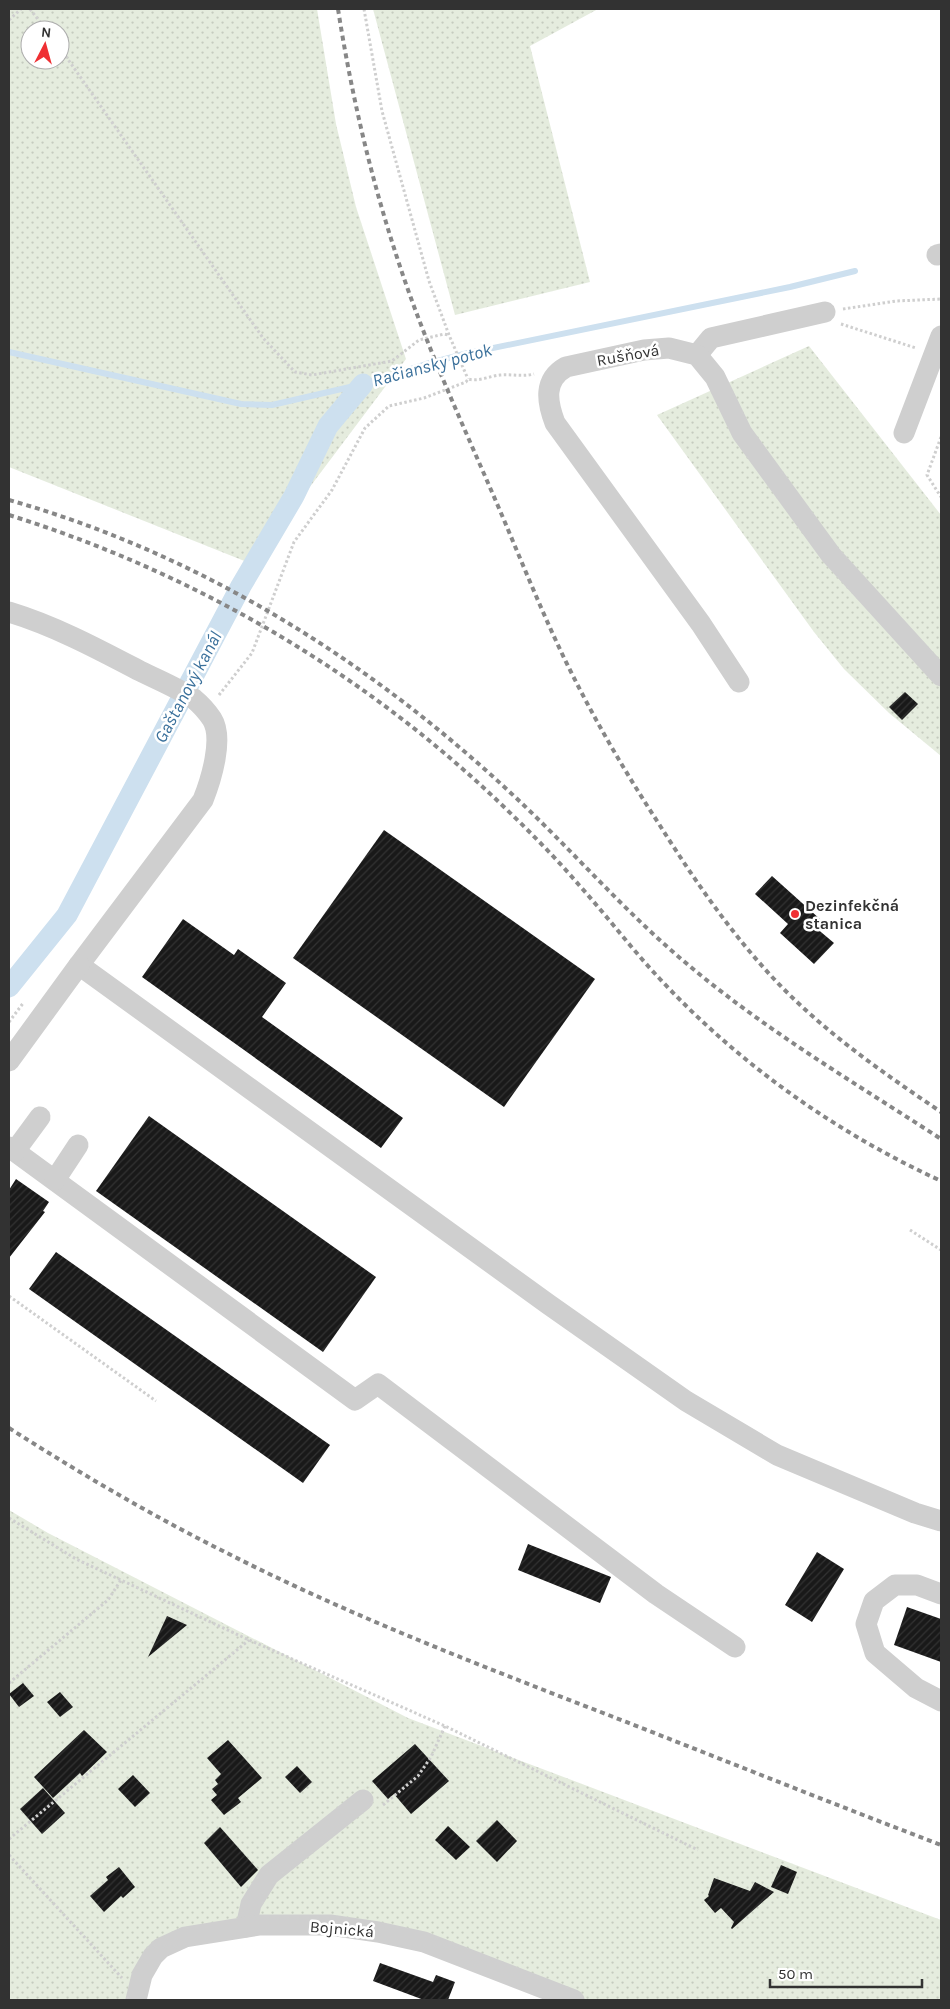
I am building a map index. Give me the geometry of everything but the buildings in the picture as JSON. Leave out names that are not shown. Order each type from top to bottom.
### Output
[{"type":"street","points":[[825,312],[711,338],[697,355],[715,378],[742,433],[831,555],[941,676]]},
{"type":"street","points":[[904,433],[938,345]]},
{"type":"street","name":"Rušňová","points":[[558,372],[566,367],[644,350],[669,348],[697,355]]},
{"type":"street","points":[[558,372],[550,383],[548,395],[555,423],[701,624],[739,682]]},
{"type":"street","points":[[9,612],[82,640],[173,688],[200,706],[213,720],[216,739],[211,780],[203,800],[9,1061]]},
{"type":"street","points":[[79,965],[548,1304],[686,1401],[777,1455],[914,1513],[941,1521]]},
{"type":"street","points":[[40,1117],[12,1149],[355,1400],[378,1384],[656,1594],[735,1646]]},
{"type":"street","points":[[55,1180],[78,1145]]},
{"type":"street","points":[[941,1594],[918,1585],[895,1585],[874,1601],[866,1624],[875,1653],[916,1688],[941,1701]]},
{"type":"street","points":[[246,1927],[251,1904],[269,1875],[363,1800]]},
{"type":"street","name":"Bojnická","points":[[137,1994],[142,1975],[153,1956],[161,1948],[185,1936],[246,1927],[330,1926],[387,1934],[424,1942],[574,2000]]},
{"type":"path","points":[[9,20],[20,9]]},
{"type":"path","points":[[30,9],[38,20]]},
{"type":"path","points":[[364,9],[382,111],[429,280],[449,336],[468,379],[473,381],[499,375],[525,376],[549,369],[558,372]]},
{"type":"path","points":[[70,62],[263,338],[279,358],[295,372],[312,375],[392,360],[419,340],[444,334],[449,336]]},
{"type":"path","points":[[825,312],[896,301],[941,299]]},
{"type":"path","points":[[825,312],[836,323],[938,345]]},
{"type":"path","points":[[200,706],[252,653],[294,542],[332,490],[366,428],[389,406],[424,398],[466,382],[468,379]]},
{"type":"path","points":[[941,437],[927,475],[941,496]]},
{"type":"path","points":[[910,1230],[941,1250]]},
{"type":"path","points":[[9,1296],[156,1401]]},
{"type":"path","points":[[9,1518],[76,1559],[249,1640],[444,1726],[698,1850]]},
{"type":"path","points":[[9,1683],[108,1600],[121,1580]]},
{"type":"path","points":[[9,1839],[249,1640]]},
{"type":"path","points":[[9,1855],[137,1994]]},
{"type":"shaded area","points":[[9,9],[317,9],[336,124],[356,207],[406,359],[252,564],[9,467]]},
{"type":"shaded area","points":[[373,9],[598,9],[530,46],[590,282],[455,315]]},
{"type":"shaded area","points":[[809,346],[941,515],[941,756],[889,713],[844,669],[814,632],[657,415]]},
{"type":"shaded area","points":[[9,1510],[48,1533],[408,1718],[941,1920],[941,2000],[581,2000],[378,1925],[177,1934],[132,2000],[9,2000]]},
{"type":"waterway","name":"Račiansky potok","points":[[9,352],[241,404],[272,405],[363,384],[464,354],[790,287],[855,271]]},
{"type":"waterway","name":"Gaštanový kanál","points":[[9,987],[67,915],[241,586],[294,496],[328,426],[363,384]]},
{"type":"railway","points":[[338,9],[344,47],[369,161],[390,236],[415,309],[542,611],[591,711],[635,787],[685,864],[727,924],[758,961],[793,998],[833,1034],[941,1112]]},
{"type":"railway","points":[[9,500],[80,523],[148,550],[215,582],[279,618],[341,657],[401,700],[459,747],[536,817],[663,943],[716,988],[811,1055],[941,1139]]},
{"type":"railway","points":[[9,515],[78,539],[144,566],[209,597],[272,631],[392,711],[448,756],[502,805],[551,854],[659,978],[722,1039],[755,1067],[826,1118],[863,1141],[941,1181]]},
{"type":"railway","points":[[9,1428],[168,1522],[318,1597],[463,1658],[941,1845]]},
{"type":"place","name":"Dezinfekčná stanica","points":[[795,914]]}]
